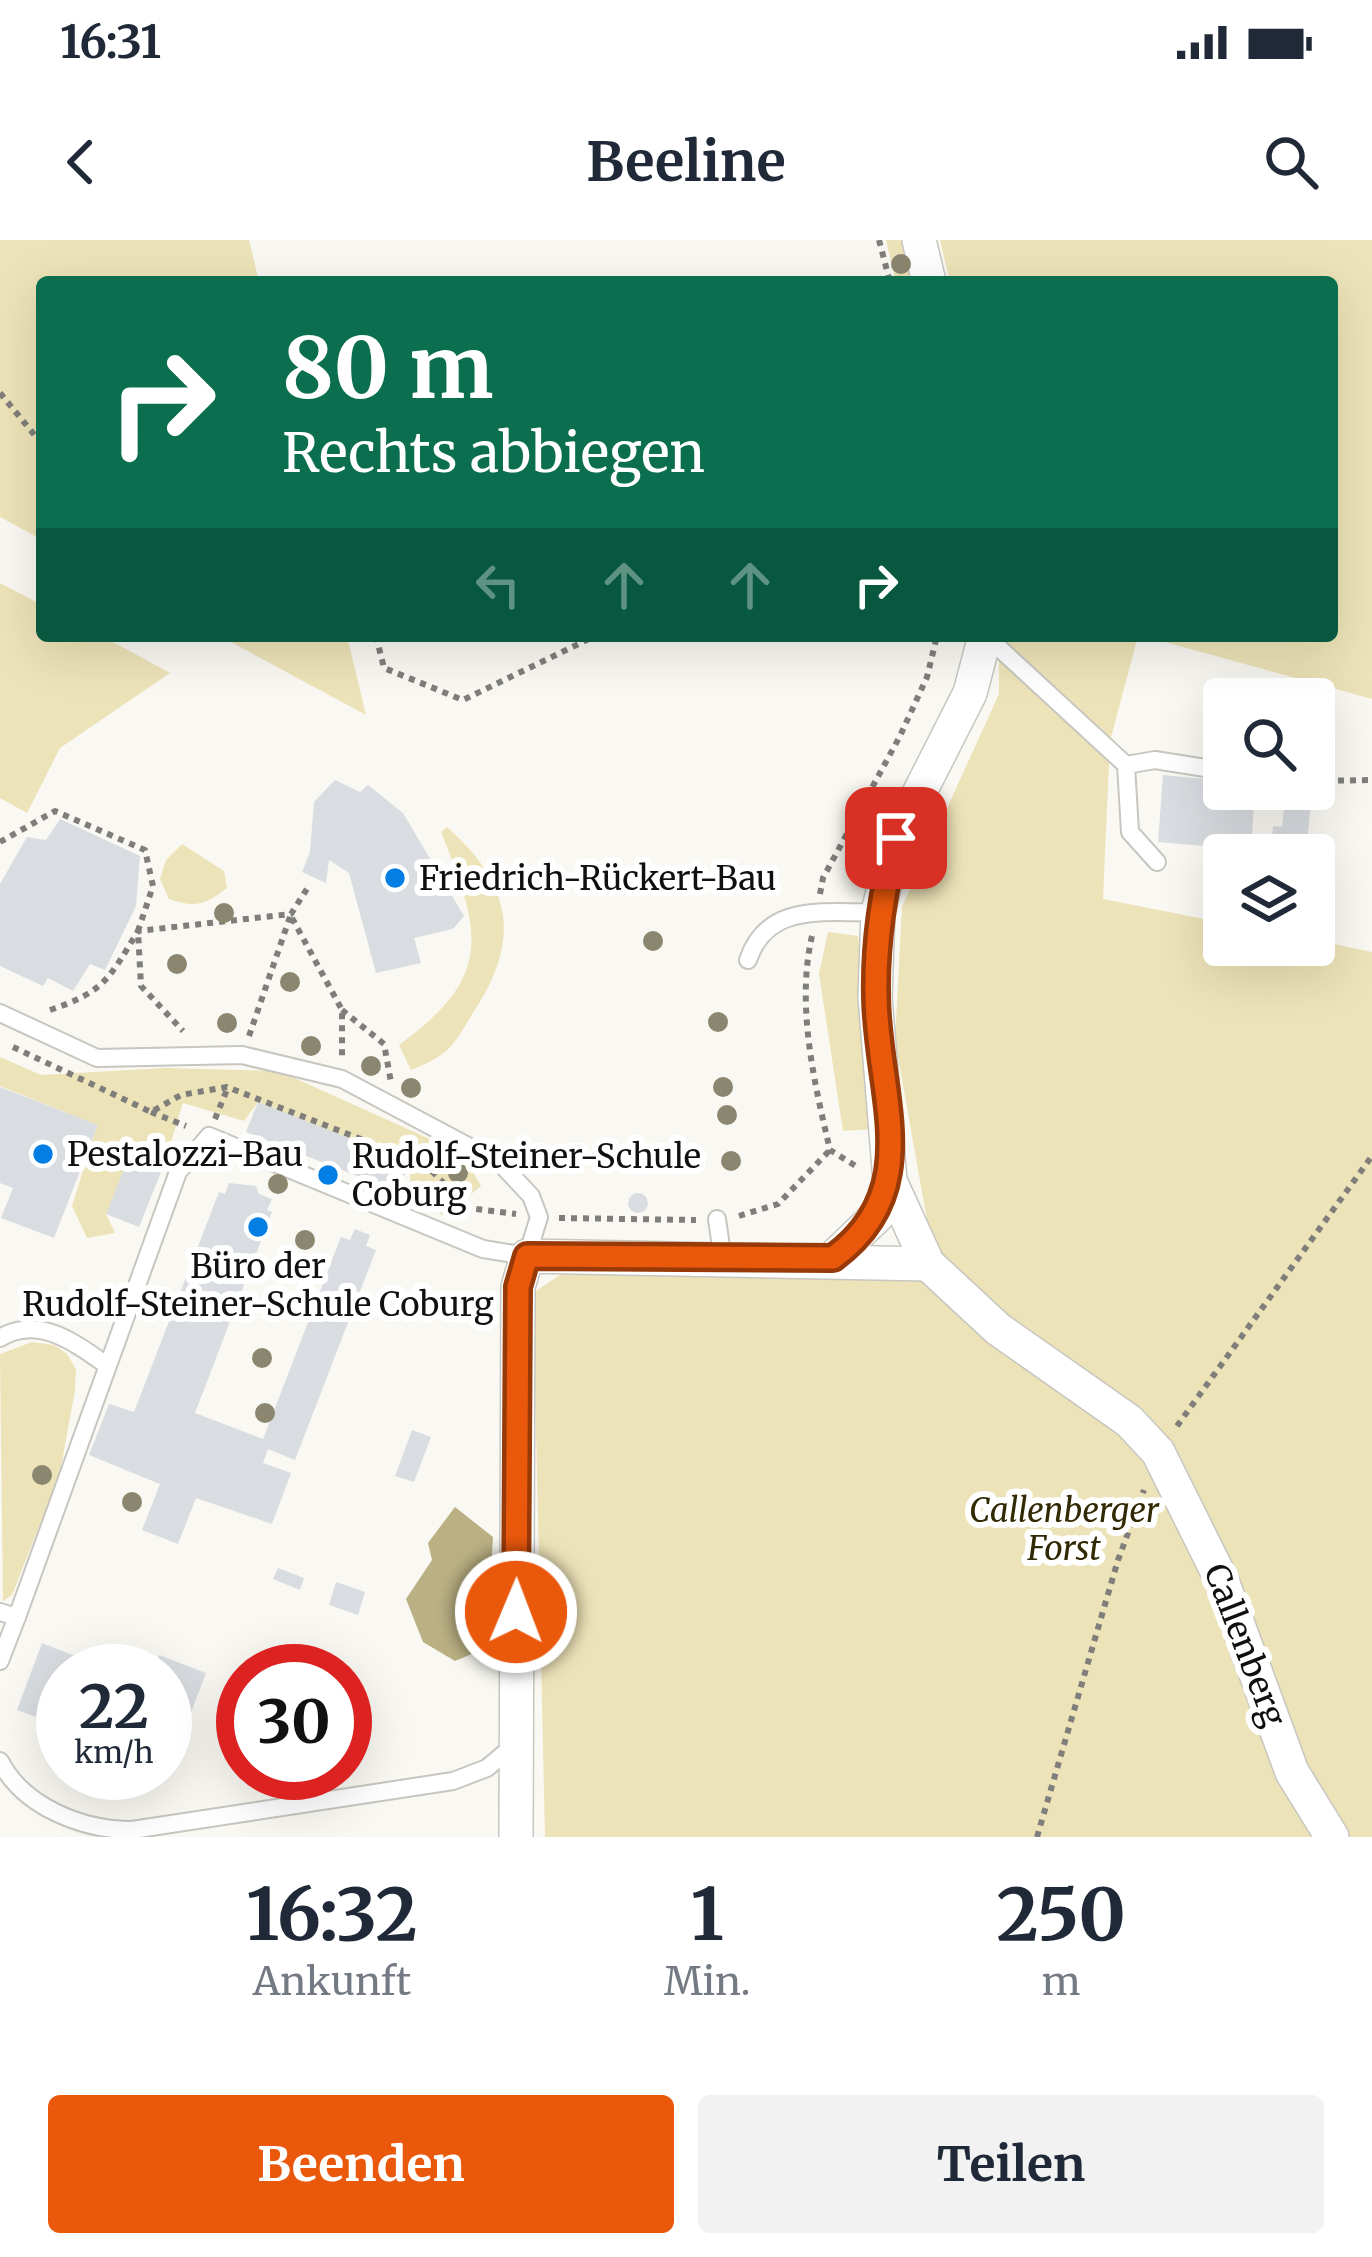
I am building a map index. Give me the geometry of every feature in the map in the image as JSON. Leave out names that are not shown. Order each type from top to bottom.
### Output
[{"type":"street","points":[[919,240],[928,276]]},
{"type":"street","points":[[984,642],[970,692],[896,838],[878,912],[875,997],[890,1181],[928,1264],[998,1329],[1129,1421],[1158,1452]]},
{"type":"street","points":[[833,1258],[878,1215],[890,1181]]},
{"type":"street","points":[[516,1837],[518,1287],[527,1256],[723,1261],[833,1258],[928,1264]]},
{"type":"street","name":"Callenberg","points":[[1158,1452],[1222,1581],[1292,1772],[1332,1837]]},
{"type":"lane","points":[[993,642],[1126,765],[1130,832],[1157,862]]},
{"type":"lane","points":[[1126,765],[1155,760],[1203,768]]},
{"type":"lane","points":[[748,960],[755,940],[772,922],[792,914],[878,912]]},
{"type":"lane","points":[[0,1660],[8,1614],[178,1172],[209,1136],[483,1249],[527,1256],[538,1217],[531,1196],[500,1163],[342,1079],[242,1055],[97,1058],[6,1017]]},
{"type":"lane","points":[[717,1219],[723,1261]]},
{"type":"lane","points":[[0,1338],[36,1328],[69,1339],[105,1364]]},
{"type":"lane","points":[[0,1762],[30,1796],[70,1819],[99,1830],[133,1829],[453,1781],[488,1768],[513,1745]]},
{"type":"path","points":[[879,240],[888,276]]},
{"type":"path","points":[[0,393],[36,437]]},
{"type":"path","points":[[378,642],[384,668],[463,700],[583,642]]},
{"type":"path","points":[[1335,781],[1372,780]]},
{"type":"path","points":[[0,842],[55,812],[145,850],[153,886],[138,931],[107,984],[89,997],[6,1017]]},
{"type":"path","points":[[242,1055],[291,914],[310,884]]},
{"type":"path","points":[[138,931],[291,914]]},
{"type":"path","points":[[291,914],[342,1010],[384,1044],[394,1104]]},
{"type":"path","points":[[138,931],[141,986],[175,1028],[191,1035]]},
{"type":"path","points":[[342,1010],[342,1079]]},
{"type":"path","points":[[0,1039],[80,1083],[151,1112],[181,1096],[227,1087],[425,1164],[468,1208],[538,1217],[717,1219],[761,1213],[778,1204],[830,1150]]},
{"type":"path","points":[[1037,1837],[1118,1560],[1158,1452],[1372,1156]]},
{"type":"green space","points":[[0,240],[249,240],[258,276],[36,276],[36,537],[0,517]]},
{"type":"green space","points":[[886,240],[905,240],[914,276],[895,276]]},
{"type":"green space","points":[[940,240],[1372,240],[1372,699],[1335,689],[1335,678],[1296,678],[1165,642],[1338,642],[1338,276],[949,276]]},
{"type":"green space","points":[[0,583],[36,602],[36,642],[113,642],[170,673],[60,748],[27,813],[0,798]]},
{"type":"green space","points":[[231,642],[348,642],[366,715]]},
{"type":"green space","name":"Callenberger Forst","points":[[999,642],[1136,642],[1110,741],[1103,899],[1203,919],[1203,966],[1335,966],[1335,944],[1372,952],[1372,1837],[545,1837],[533,1293],[566,1271],[848,1267],[930,1237],[895,1040],[902,907],[999,694]]},
{"type":"green space","points":[[447,827],[485,869],[496,890],[504,934],[491,982],[456,1039],[444,1053],[411,1070],[399,1045],[452,996],[471,950],[465,898],[441,832]]},
{"type":"green space","points":[[182,844],[224,871],[227,888],[200,903],[169,899],[160,879],[166,860]]},
{"type":"green space","points":[[828,932],[858,936],[875,1129],[843,1131],[819,974]]},
{"type":"green space","points":[[0,1057],[41,1075],[165,1068],[279,1071],[463,1154],[481,1186],[444,1216],[411,1193],[409,1162],[258,1102],[244,1121],[183,1103],[165,1162],[106,1214],[115,1233],[87,1238],[72,1206],[97,1125],[0,1086]]},
{"type":"green space","points":[[32,1342],[54,1345],[67,1354],[76,1369],[75,1390],[60,1473],[12,1595],[3,1601],[0,1354]]},
{"type":"shaded area","points":[[455,1507],[493,1537],[486,1648],[455,1661],[423,1642],[406,1599],[432,1560],[428,1543]]},
{"type":"building","points":[[1163,775],[1203,779],[1203,810],[1254,810],[1252,834],[1203,834],[1203,846],[1158,842]]},
{"type":"building","name":"Friedrich-Rückert-Bau","points":[[335,780],[360,792],[368,785],[403,813],[464,916],[453,929],[414,938],[421,963],[376,973],[349,873],[329,860],[326,883],[302,872],[310,852],[314,802]]},
{"type":"building","points":[[1284,810],[1310,810],[1308,834],[1272,834],[1273,826],[1282,827]]},
{"type":"building","points":[[60,819],[140,856],[136,906],[105,970],[90,964],[73,991],[48,978],[43,986],[0,966],[0,884],[27,837],[46,840]]},
{"type":"building","name":"Pestalozzi-Bau","points":[[0,1087],[98,1125],[54,1238],[1,1218],[13,1188],[0,1183]]},
{"type":"building","points":[[258,1102],[410,1162],[398,1192],[246,1132]]},
{"type":"building","points":[[132,1149],[165,1162],[139,1227],[106,1214]]},
{"type":"building","points":[[229,1183],[256,1186],[259,1194],[272,1199],[267,1210],[272,1212],[195,1413],[263,1439],[341,1237],[350,1240],[355,1229],[370,1235],[366,1246],[376,1250],[295,1460],[268,1449],[263,1463],[291,1473],[272,1524],[196,1498],[178,1544],[142,1530],[160,1484],[89,1455],[109,1404],[134,1412],[219,1192],[225,1194]]},
{"type":"building","points":[[638,1193],[648,1203],[638,1213],[628,1203]]},
{"type":"building","points":[[412,1430],[431,1437],[414,1482],[395,1476]]},
{"type":"building","points":[[278,1568],[304,1578],[300,1590],[273,1579]]},
{"type":"building","points":[[336,1582],[365,1592],[358,1615],[329,1605]]},
{"type":"building","points":[[36,1659],[36,1717],[17,1710]]},
{"type":"building","points":[[192,1668],[206,1673],[192,1710]]},
{"type":"place","name":"Friedrich-Rückert-Bau","points":[[395,878]]},
{"type":"place","name":"Pestalozzi-Bau","points":[[43,1154]]},
{"type":"place","name":"Rudolf-Steiner-Schule Coburg","points":[[328,1175]]},
{"type":"place","name":"Büro der Rudolf-Steiner-Schule Coburg","points":[[258,1227]]},
{"type":"route","points":[[516,1612],[518,1287],[527,1256],[723,1261],[833,1258],[858,1240],[878,1215],[890,1181],[875,997],[878,912],[896,838]]}]
